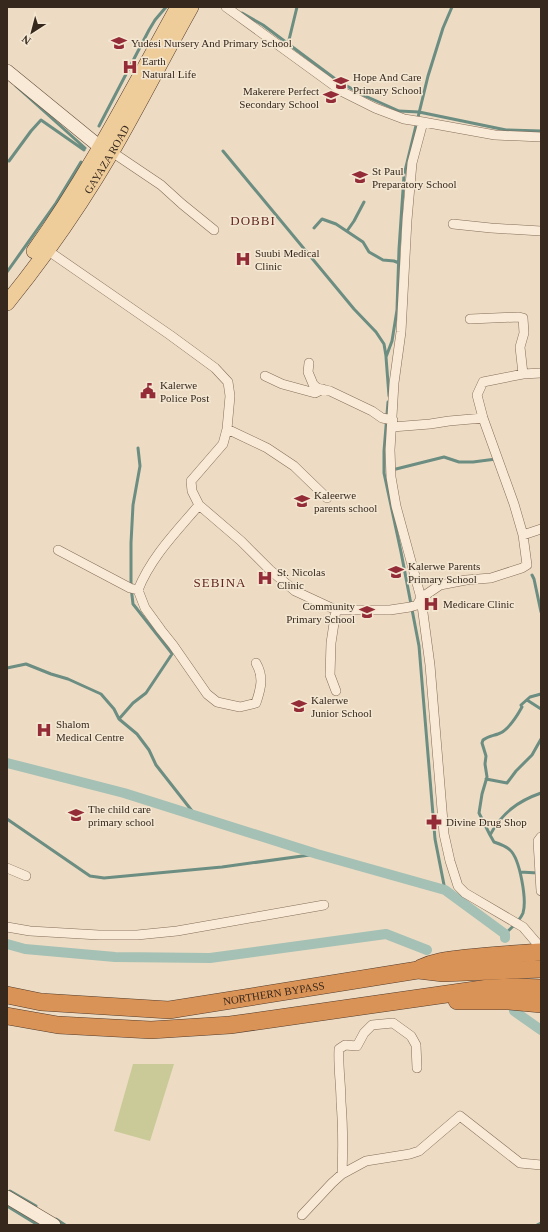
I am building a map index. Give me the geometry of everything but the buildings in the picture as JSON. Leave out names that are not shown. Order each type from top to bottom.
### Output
[{"type":"highway","points":[[418,970],[429,964],[444,960],[541,952]]},
{"type":"highway","name":"NORTHERN BYPASS","points":[[7,995],[41,1002],[170,1010],[418,970],[443,973],[541,969]]},
{"type":"highway","points":[[7,1016],[58,1025],[151,1030],[230,1025],[489,988],[517,986],[541,988]]},
{"type":"highway","points":[[417,999],[446,1001],[509,1001],[541,1004]]},
{"type":"main road","name":"GAYAZA ROAD","points":[[7,303],[83,199],[178,7]]},
{"type":"main road","name":"GAYAZA ROAD","points":[[7,287],[106,150],[192,7]]},
{"type":"street","points":[[226,7],[344,92],[375,108],[404,119],[495,135],[541,137]]},
{"type":"street","points":[[7,71],[106,150],[161,185],[214,230]]},
{"type":"street","points":[[421,122],[412,163],[407,220],[401,332],[389,421],[391,477],[430,665],[444,834],[450,861],[458,886],[465,893],[523,927],[541,948]]},
{"type":"street","points":[[453,224],[491,228],[541,230]]},
{"type":"street","points":[[47,250],[170,335],[215,368],[228,382],[230,396],[227,429],[223,444],[191,481],[192,491],[200,505],[241,541],[270,570],[296,590],[336,610],[390,610],[416,603],[440,585],[466,580],[491,578],[528,565],[523,536],[514,504],[483,418],[477,395],[483,382],[523,374],[541,373]]},
{"type":"street","points":[[470,319],[523,318],[524,333],[520,347],[523,374]]},
{"type":"street","points":[[309,363],[308,372],[313,384],[317,388],[330,391],[372,411],[389,421],[430,424],[483,418]]},
{"type":"street","points":[[266,376],[282,384],[315,394],[323,389]]},
{"type":"street","points":[[227,429],[267,448],[289,463],[327,498]]},
{"type":"street","points":[[135,589],[164,545],[200,505]]},
{"type":"street","points":[[523,536],[541,529]]},
{"type":"street","points":[[58,550],[135,589],[144,608],[173,644],[207,694],[217,702],[240,707],[256,703],[262,677],[256,663]]},
{"type":"street","points":[[336,610],[331,644],[330,675],[336,691]]},
{"type":"street","points":[[541,837],[538,841],[541,891]]},
{"type":"street","points":[[7,868],[26,876]]},
{"type":"street","points":[[7,927],[30,931],[98,935],[137,935],[176,931],[324,905]]},
{"type":"street","points":[[342,1174],[343,1138],[338,1068],[339,1049],[346,1045],[357,1046],[364,1033],[372,1025],[393,1023],[411,1036],[416,1045],[417,1068]]},
{"type":"street","points":[[302,1215],[342,1174],[366,1161],[410,1154],[419,1151],[460,1116],[520,1163],[541,1165]]},
{"type":"street","points":[[7,1197],[54,1225]]},
{"type":"green space","points":[[133,1064],[174,1064],[150,1141],[114,1131]]},
{"type":"waterway","points":[[99,126],[149,30],[166,7]]},
{"type":"waterway","points":[[288,44],[297,7]]},
{"type":"waterway","points":[[389,396],[386,357],[392,341],[397,310],[404,175],[428,76],[443,28],[452,7]]},
{"type":"waterway","points":[[242,13],[263,25],[338,81],[363,95],[399,111],[419,112],[506,130],[541,131]]},
{"type":"waterway","points":[[16,86],[85,148]]},
{"type":"waterway","points":[[9,161],[41,120],[84,150]]},
{"type":"waterway","points":[[223,151],[354,309],[376,332],[384,344],[386,356]]},
{"type":"waterway","points":[[7,272],[56,203],[81,162]]},
{"type":"waterway","points":[[347,231],[364,202]]},
{"type":"waterway","points":[[314,228],[322,219],[336,224],[363,242],[369,252],[383,260],[399,263]]},
{"type":"waterway","points":[[388,402],[384,451],[384,473],[419,646],[435,839],[445,890]]},
{"type":"waterway","points":[[119,719],[133,703],[146,693],[172,654],[133,604],[131,587],[131,543],[133,505],[140,466],[138,448]]},
{"type":"waterway","points":[[392,470],[444,457],[459,462],[496,459]]},
{"type":"waterway","points":[[532,575],[541,612]]},
{"type":"waterway","points":[[7,668],[26,664],[68,679],[101,694],[114,709],[119,719],[137,734],[149,750],[156,765],[196,816]]},
{"type":"waterway","points":[[490,835],[479,813],[487,777],[485,764],[486,756],[482,743],[483,740],[505,730],[518,715],[522,707],[521,705],[530,697],[541,694]]},
{"type":"waterway","points":[[527,700],[541,709]]},
{"type":"waterway","points":[[486,779],[507,783],[516,771],[532,755],[541,739]]},
{"type":"waterway","points":[[7,763],[124,793],[317,854],[445,890],[505,934],[505,938]]},
{"type":"waterway","points":[[505,934],[518,922],[523,913],[524,899],[522,880],[514,855],[507,847],[494,842],[490,835],[500,820],[511,809],[525,800],[541,793]]},
{"type":"waterway","points":[[7,819],[90,876],[104,878],[222,867],[317,854]]},
{"type":"waterway","points":[[520,872],[538,873]]},
{"type":"waterway","points":[[7,944],[25,949],[115,957],[210,958],[386,934],[427,950]]},
{"type":"waterway","points":[[514,1011],[541,1030]]},
{"type":"waterway","points":[[10,1191],[36,1206]]},
{"type":"waterway","points":[[7,1206],[38,1225]]},
{"type":"waterway","points":[[56,1219],[65,1225]]},
{"type":"waterway","points":[[537,1225],[541,1223]]},
{"type":"place","name":"Yudesi Nursery And Primary School","points":[[119,43]]},
{"type":"place","name":"Earth Natural Life","points":[[130,67]]},
{"type":"place","name":"Hope And Care Primary School","points":[[341,83]]},
{"type":"place","name":"Makerere Perfect Secondary School","points":[[331,97]]},
{"type":"place","name":"St Paul Preparatory School","points":[[360,177]]},
{"type":"place","name":"Suubi Medical Clinic","points":[[243,259]]},
{"type":"place","name":"Kalerwe Police Post","points":[[148,391]]},
{"type":"place","name":"Kaleerwe parents school","points":[[302,501]]},
{"type":"place","name":"Kalerwe Parents Primary School","points":[[396,572]]},
{"type":"place","name":"St. Nicolas Clinic","points":[[265,578]]},
{"type":"place","name":"Medicare Clinic","points":[[431,604]]},
{"type":"place","name":"Community Primary School","points":[[367,612]]},
{"type":"place","name":"Kalerwe Junior School","points":[[299,706]]},
{"type":"place","name":"Shalom Medical Centre","points":[[44,730]]},
{"type":"place","name":"The child care primary school","points":[[76,815]]},
{"type":"place","name":"Divine Drug Shop","points":[[434,822]]},
{"type":"district","name":"DOBBI","points":[[253,220]]},
{"type":"district","name":"SEBINA","points":[[220,582]]}]
